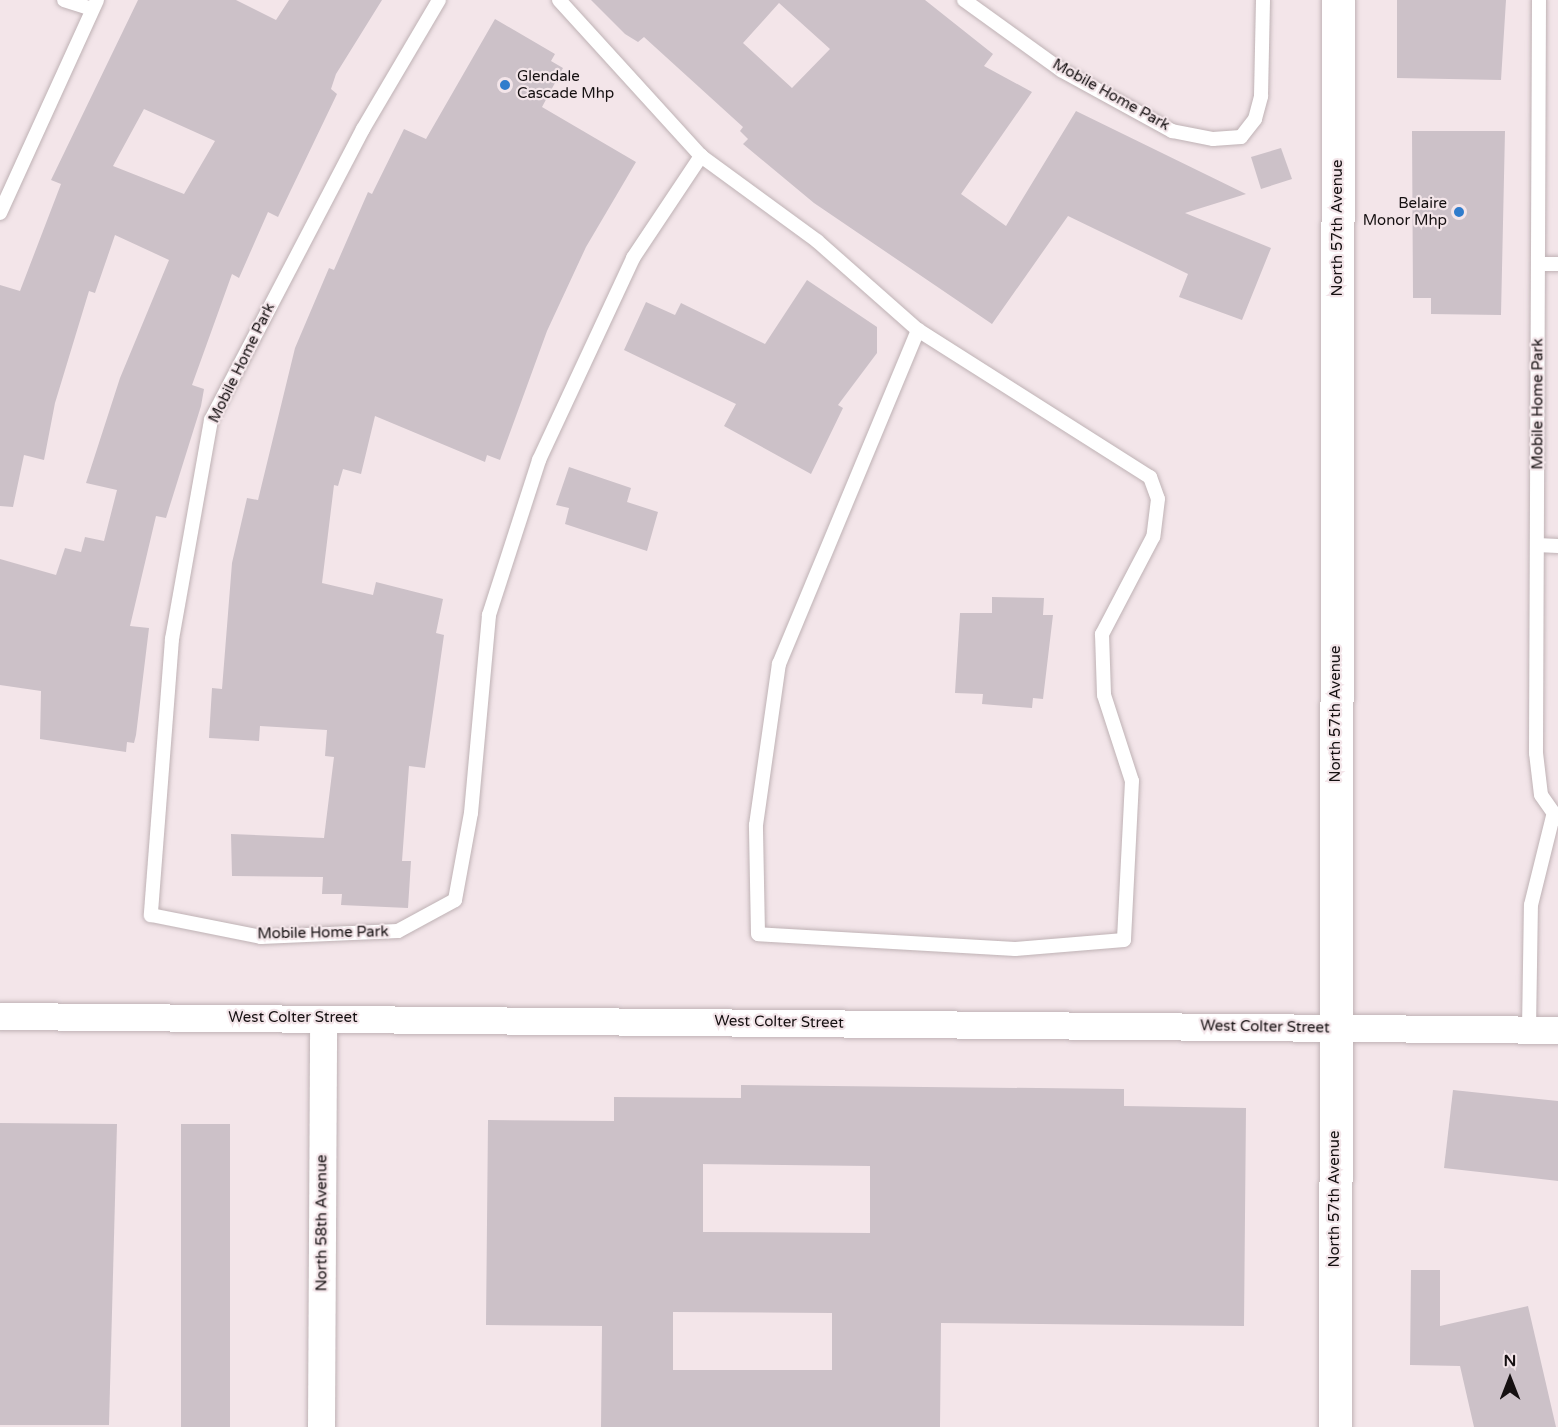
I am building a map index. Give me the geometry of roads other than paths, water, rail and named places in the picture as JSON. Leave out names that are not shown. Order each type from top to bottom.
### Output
[{"type":"street","name":"North 57th Avenue","points":[[1335,1427],[1338,0]]},
{"type":"street","name":"West Colter Street","points":[[0,1016],[1558,1030]]},
{"type":"street","name":"North 58th Avenue","points":[[321,1427],[323,1019]]},
{"type":"lane","points":[[0,213],[95,4],[64,0]]},
{"type":"lane","name":"Mobile Home Park","points":[[439,0],[363,129],[211,420],[172,639],[151,915],[261,937],[386,932],[455,900],[471,813],[489,615],[539,460],[633,258],[701,156]]},
{"type":"lane","points":[[559,0],[701,156],[817,241],[918,330],[1150,477],[1158,499],[1153,537],[1102,634],[1104,695],[1132,781],[1124,940],[1015,948],[758,934],[756,825],[779,664],[918,330]]},
{"type":"lane","name":"Mobile Home Park","points":[[964,0],[1061,70],[1172,130],[1213,139],[1241,137],[1255,119],[1261,96],[1263,0]]},
{"type":"lane","name":"Mobile Home Park","points":[[1529,1029],[1531,905],[1556,818],[1541,795],[1536,753],[1539,0]]},
{"type":"lane","points":[[1538,264],[1558,264]]},
{"type":"lane","points":[[1537,545],[1558,546]]},
{"type":"place","name":"Glendale Cascade Mhp","points":[[505,85]]},
{"type":"place","name":"Belaire Monor Mhp","points":[[1459,212]]}]
